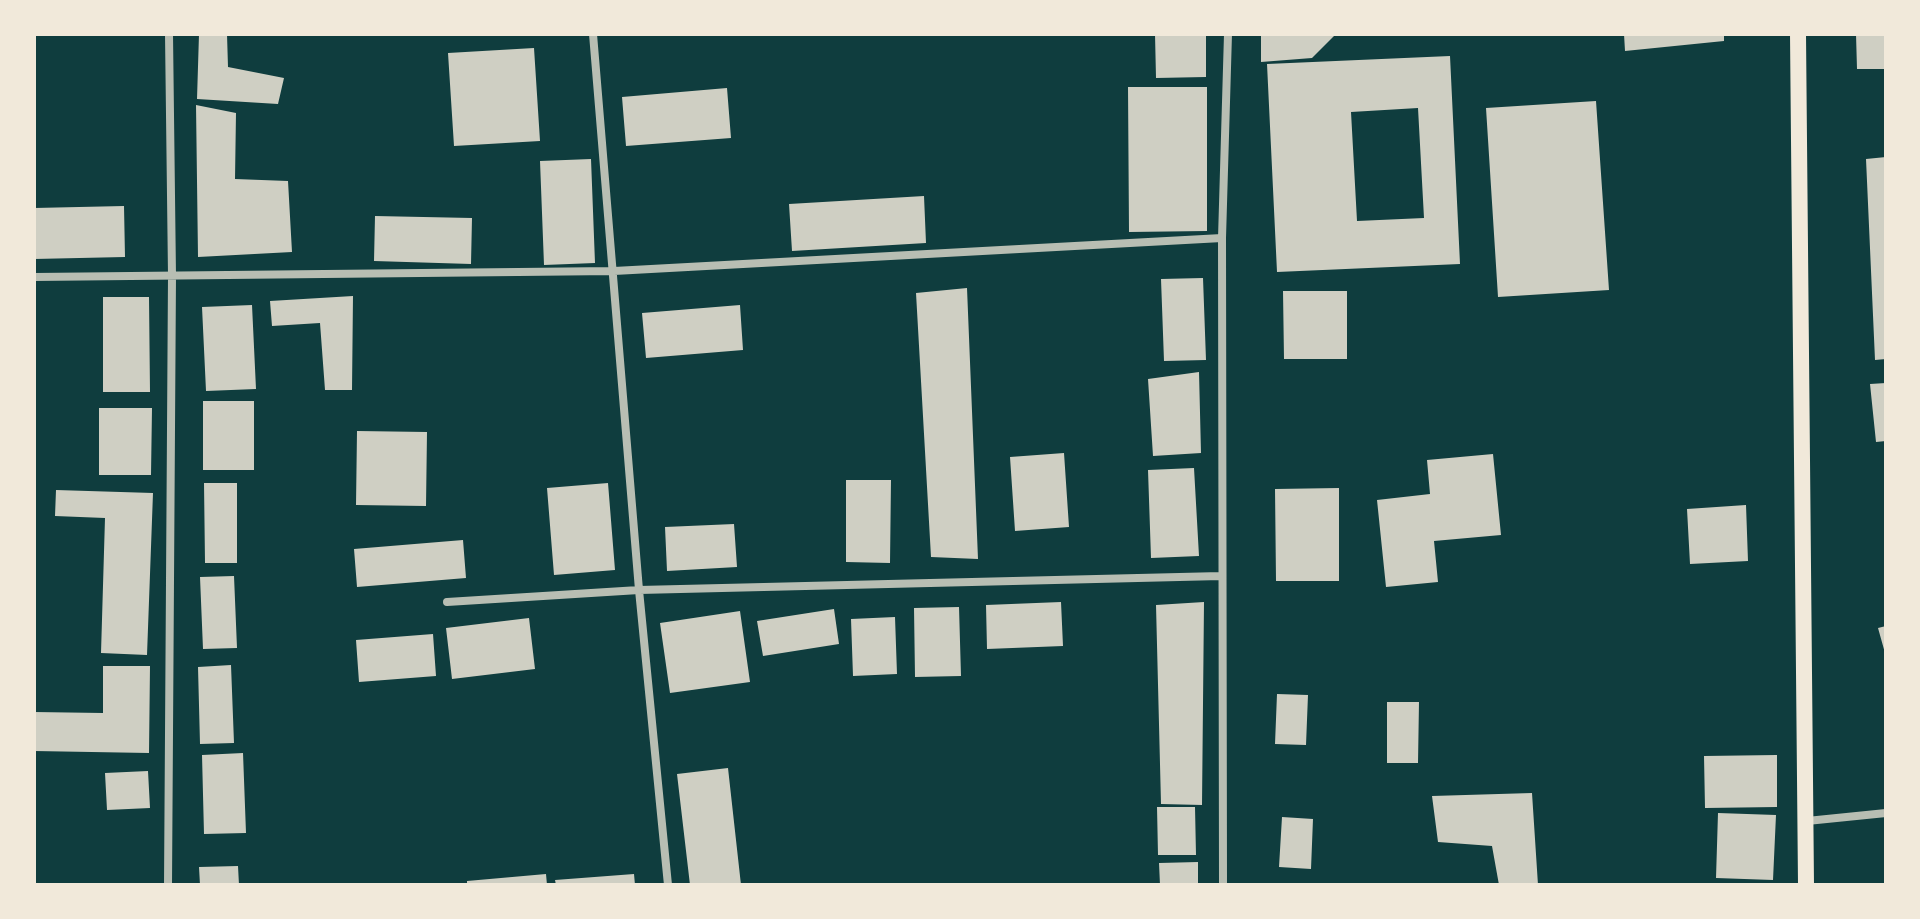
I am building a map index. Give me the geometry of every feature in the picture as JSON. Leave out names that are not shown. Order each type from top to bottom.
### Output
[{"type":"main road","points":[[1798,34],[1806,885]]},
{"type":"street","points":[[168,885],[172,276],[169,34]]},
{"type":"street","points":[[593,34],[639,590],[668,885]]},
{"type":"street","points":[[1223,885],[1222,238],[1228,34]]},
{"type":"street","points":[[34,277],[614,271],[1222,238]]},
{"type":"street","points":[[447,602],[639,590],[1221,576]]},
{"type":"street","points":[[1807,821],[1886,813]]},
{"type":"building","points":[[199,34],[227,34],[228,67],[284,78],[278,104],[197,99]]},
{"type":"building","points":[[1155,34],[1206,34],[1206,77],[1156,78]]},
{"type":"building","points":[[1261,34],[1336,34],[1312,58],[1261,62]]},
{"type":"building","points":[[1624,34],[1724,34],[1724,41],[1625,51]]},
{"type":"building","points":[[1856,34],[1886,34],[1886,69],[1857,69]]},
{"type":"building","points":[[534,48],[540,141],[454,146],[448,53]]},
{"type":"building","points":[[1450,56],[1460,264],[1277,272],[1267,64]],"holes":[[[1418,108],[1424,218],[1357,221],[1351,112]]]},
{"type":"building","points":[[1128,87],[1207,87],[1207,231],[1129,232]]},
{"type":"building","points":[[727,88],[731,138],[626,146],[622,97]]},
{"type":"building","points":[[1596,101],[1609,290],[1498,297],[1486,108]]},
{"type":"building","points":[[196,105],[236,113],[235,179],[288,181],[292,252],[198,257]]},
{"type":"building","points":[[1886,157],[1886,359],[1875,360],[1866,159]]},
{"type":"building","points":[[591,159],[595,263],[544,265],[540,161]]},
{"type":"building","points":[[924,196],[926,243],[792,251],[789,204]]},
{"type":"building","points":[[124,206],[125,257],[34,259],[34,208]]},
{"type":"building","points":[[375,216],[472,218],[471,264],[374,261]]},
{"type":"building","points":[[1203,278],[1206,360],[1164,361],[1161,279]]},
{"type":"building","points":[[967,288],[978,559],[931,557],[916,293]]},
{"type":"building","points":[[1283,291],[1347,291],[1347,359],[1284,359]]},
{"type":"building","points":[[353,296],[352,390],[325,390],[320,323],[272,326],[270,301]]},
{"type":"building","points":[[103,297],[149,297],[150,392],[103,392]]},
{"type":"building","points":[[252,305],[256,389],[206,391],[202,307]]},
{"type":"building","points":[[740,305],[743,350],[646,358],[642,313]]},
{"type":"building","points":[[1199,372],[1201,453],[1153,456],[1148,379]]},
{"type":"building","points":[[1886,383],[1886,441],[1876,442],[1870,384]]},
{"type":"building","points":[[203,401],[254,401],[254,470],[203,470]]},
{"type":"building","points":[[99,408],[152,408],[151,475],[99,475]]},
{"type":"building","points":[[357,431],[427,432],[426,506],[356,505]]},
{"type":"building","points":[[1064,453],[1069,527],[1015,531],[1010,457]]},
{"type":"building","points":[[1493,454],[1501,535],[1434,541],[1438,582],[1386,587],[1377,500],[1430,494],[1427,460]]},
{"type":"building","points":[[1194,468],[1199,556],[1151,558],[1148,470]]},
{"type":"building","points":[[846,480],[891,480],[890,563],[846,562]]},
{"type":"building","points":[[204,483],[237,483],[237,563],[205,563]]},
{"type":"building","points":[[608,483],[615,570],[554,575],[547,488]]},
{"type":"building","points":[[1339,488],[1339,581],[1276,581],[1275,489]]},
{"type":"building","points":[[56,490],[153,493],[147,655],[101,653],[105,518],[55,516]]},
{"type":"building","points":[[1746,505],[1748,561],[1690,564],[1687,509]]},
{"type":"building","points":[[734,524],[737,567],[667,571],[665,527]]},
{"type":"building","points":[[463,540],[466,578],[357,587],[354,549]]},
{"type":"building","points":[[234,576],[237,648],[203,649],[200,577]]},
{"type":"building","points":[[1061,602],[1063,646],[987,649],[986,605]]},
{"type":"building","points":[[1204,602],[1202,805],[1161,804],[1156,605]]},
{"type":"building","points":[[959,607],[961,676],[915,677],[914,608]]},
{"type":"building","points":[[834,609],[839,644],[763,656],[757,621]]},
{"type":"building","points":[[740,611],[750,682],[670,693],[660,623]]},
{"type":"building","points":[[895,617],[897,674],[853,676],[851,619]]},
{"type":"building","points":[[529,618],[535,669],[452,679],[446,628]]},
{"type":"building","points":[[1886,626],[1886,653],[1885,653],[1878,628]]},
{"type":"building","points":[[433,634],[436,676],[359,682],[356,640]]},
{"type":"building","points":[[231,665],[234,743],[200,744],[198,667]]},
{"type":"building","points":[[103,666],[150,666],[149,753],[34,751],[34,712],[103,713]]},
{"type":"building","points":[[1277,694],[1308,695],[1306,745],[1275,744]]},
{"type":"building","points":[[1387,702],[1419,702],[1418,763],[1387,763]]},
{"type":"building","points":[[243,753],[246,833],[204,834],[202,755]]},
{"type":"building","points":[[1777,755],[1777,807],[1705,808],[1704,756]]},
{"type":"building","points":[[728,768],[741,885],[690,885],[677,774]]},
{"type":"building","points":[[148,771],[150,808],[107,810],[105,773]]},
{"type":"building","points":[[1532,793],[1538,885],[1499,885],[1492,846],[1438,842],[1432,796]]},
{"type":"building","points":[[1157,807],[1195,807],[1196,855],[1158,855]]},
{"type":"building","points":[[1718,813],[1776,815],[1773,880],[1716,878]]},
{"type":"building","points":[[1282,817],[1313,819],[1311,869],[1279,867]]},
{"type":"building","points":[[1198,862],[1198,885],[1160,885],[1159,863]]},
{"type":"building","points":[[238,866],[239,885],[200,885],[199,867]]},
{"type":"building","points":[[546,874],[547,885],[467,885],[467,881]]},
{"type":"building","points":[[634,874],[635,885],[556,885],[555,880]]}]
